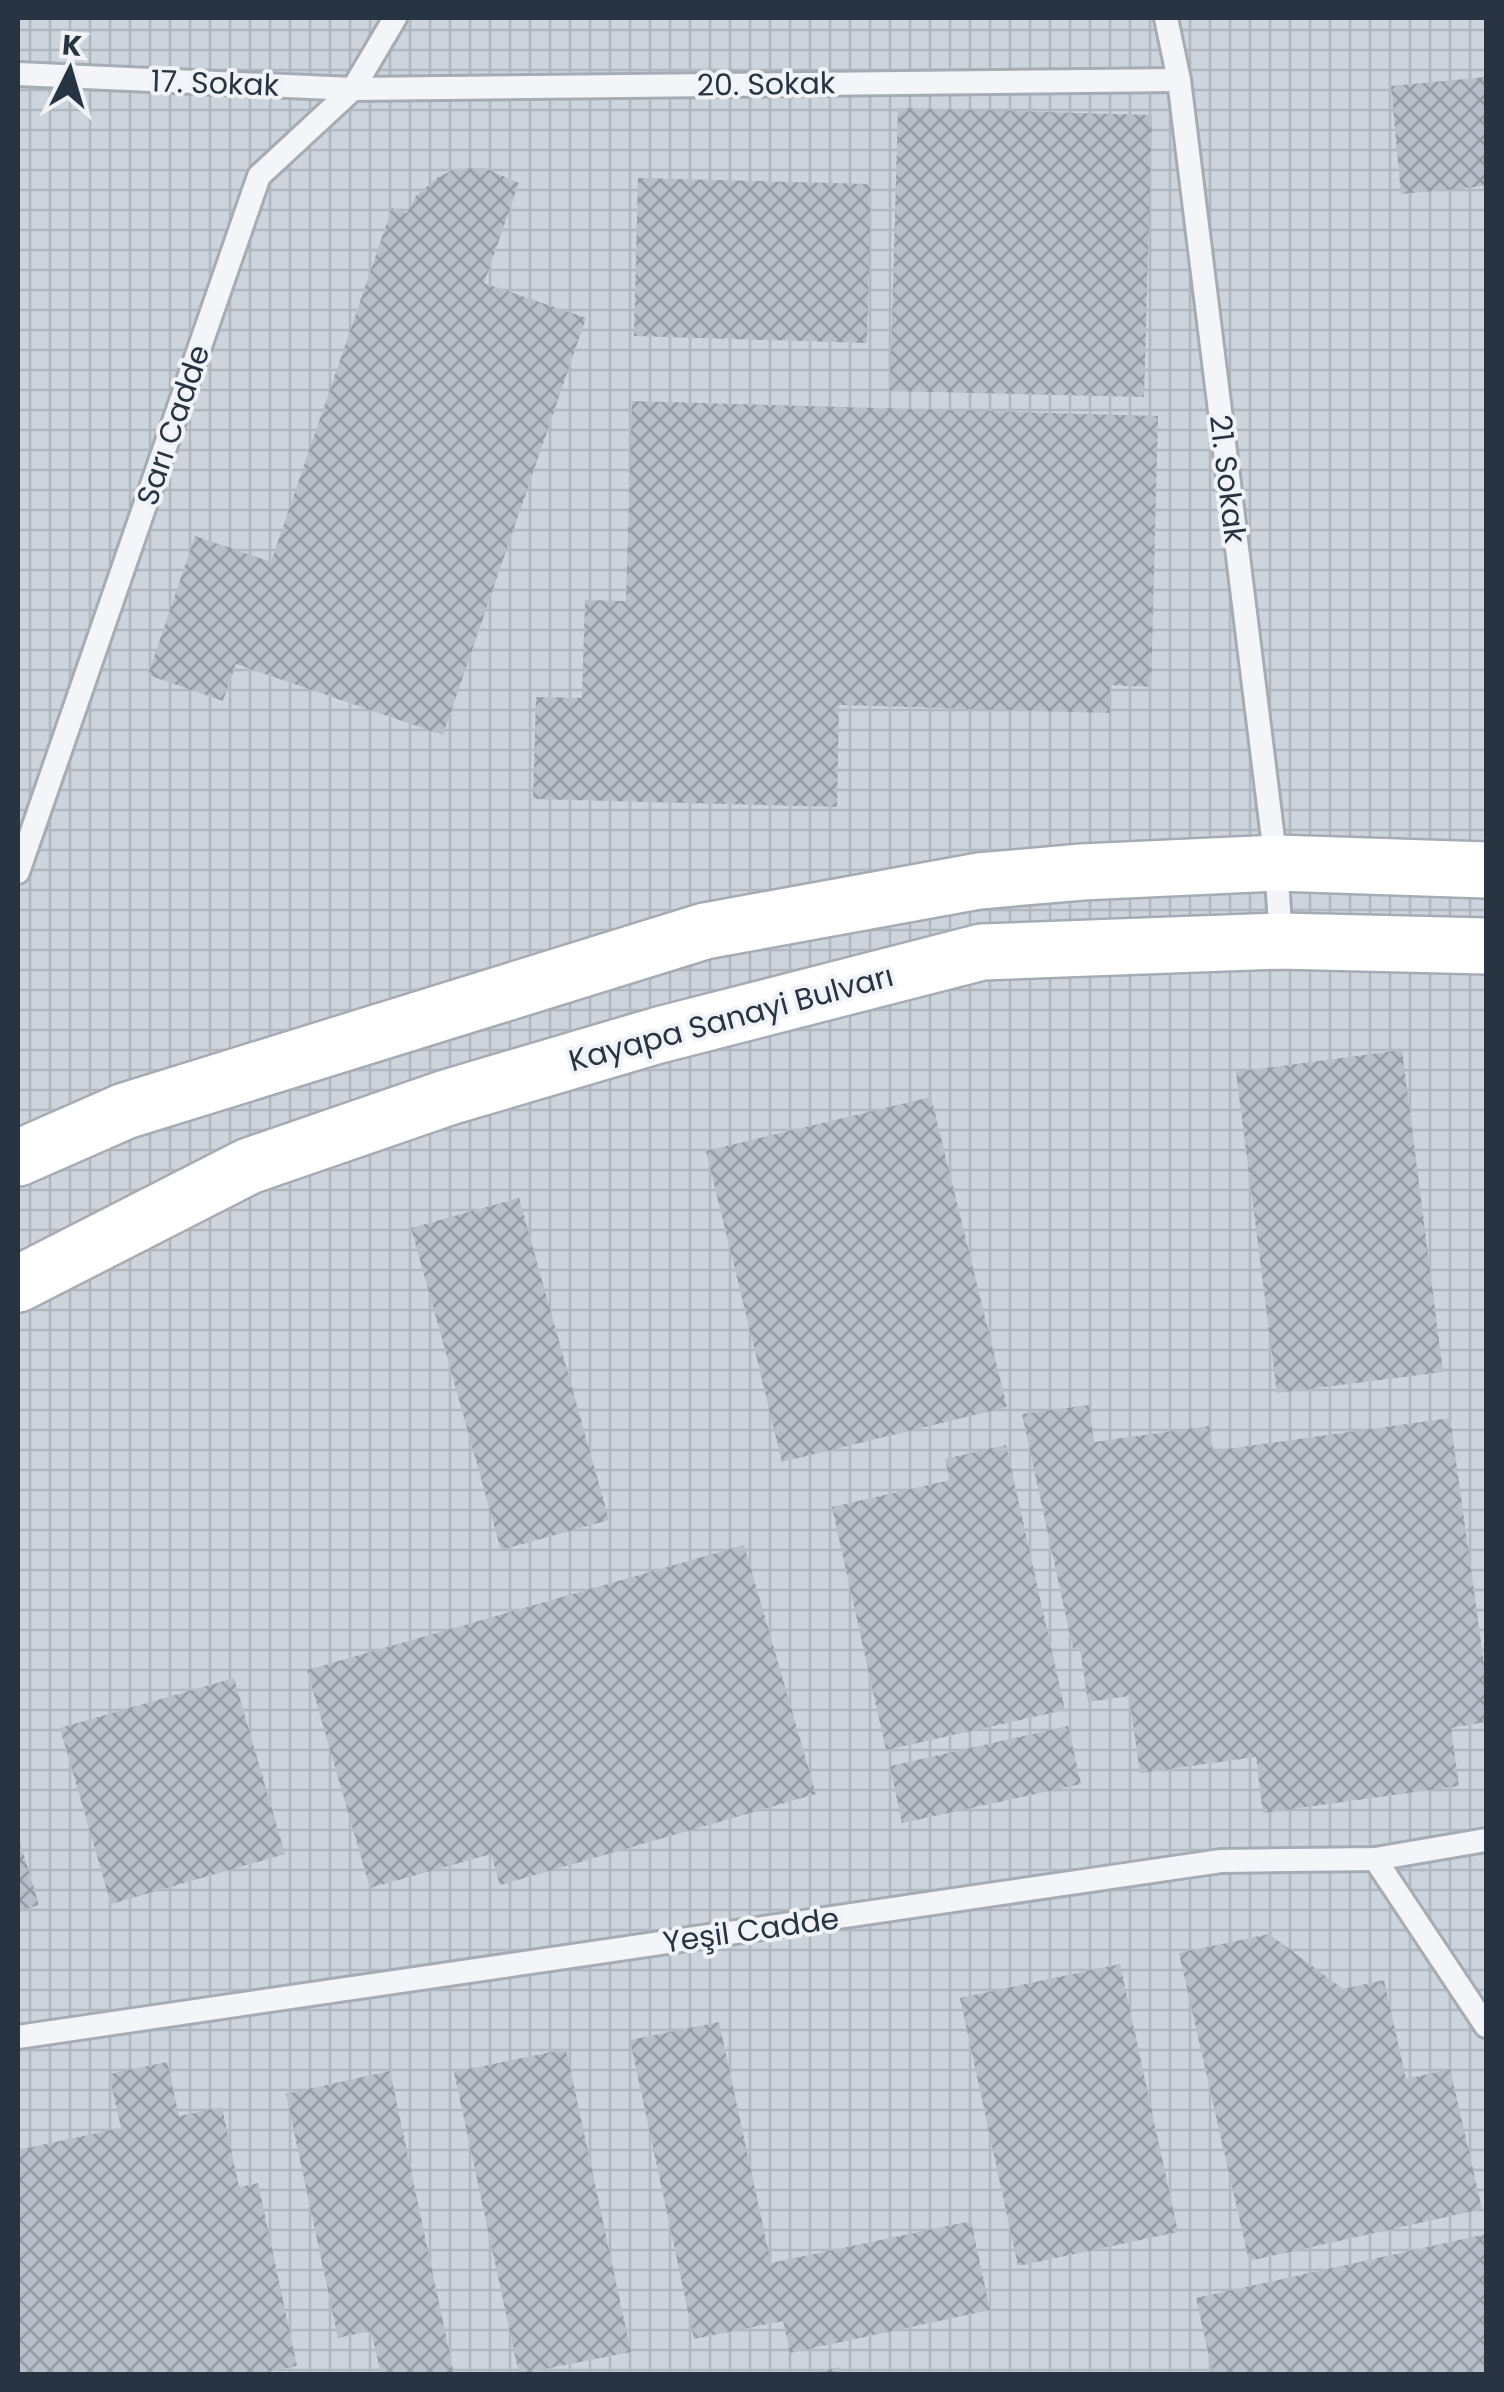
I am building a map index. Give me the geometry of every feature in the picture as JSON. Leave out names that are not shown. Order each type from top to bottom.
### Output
[{"type":"main road","points":[[18,1158],[124,1112],[705,931],[979,881],[1276,863],[1486,870]]},
{"type":"main road","name":"Kayapa Sanayi Bulvarı","points":[[18,1284],[249,1166],[449,1097],[659,1034],[982,952],[1281,941],[1486,946]]},
{"type":"lane","name":"Sarı Cadde","points":[[18,872],[259,176],[352,89],[394,18]]},
{"type":"lane","name":"21. Sokak","points":[[1166,18],[1179,80],[1276,863],[1281,941]]},
{"type":"lane","name":"17. Sokak","points":[[18,74],[352,89]]},
{"type":"lane","name":"20. Sokak","points":[[352,89],[1179,80]]},
{"type":"lane","name":"Yeşil Cadde","points":[[18,2037],[1221,1861],[1375,1859],[1486,1840]]},
{"type":"lane","points":[[1375,1859],[1486,2026]]},
{"type":"shaded area","points":[[18,18],[1486,18],[1486,2374],[18,2374]]},
{"type":"building","points":[[1486,77],[1486,186],[1401,194],[1391,86]]},
{"type":"building","points":[[898,108],[1152,115],[1144,397],[890,391]]},
{"type":"building","points":[[484,168],[519,183],[484,283],[586,318],[443,735],[236,664],[223,701],[148,675],[195,536],[271,562],[392,208],[407,213],[416,196],[438,177],[456,169]]},
{"type":"building","points":[[638,178],[871,184],[867,343],[634,336]]},
{"type":"building","points":[[632,401],[1158,416],[1151,687],[1110,685],[1110,713],[839,705],[837,807],[533,799],[536,697],[582,698],[585,600],[626,601]]},
{"type":"building","points":[[1402,1050],[1443,1372],[1277,1393],[1236,1072]]},
{"type":"building","points":[[931,1097],[1007,1407],[782,1462],[706,1151]]},
{"type":"building","points":[[519,1198],[609,1520],[501,1550],[411,1228]]},
{"type":"building","points":[[1089,1405],[1094,1442],[1209,1426],[1213,1451],[1450,1418],[1486,1678],[1486,1722],[1451,1728],[1459,1786],[1263,1813],[1256,1757],[1140,1773],[1129,1696],[1088,1702],[1080,1648],[1073,1649],[1022,1414]]},
{"type":"building","points":[[1006,1445],[1065,1710],[886,1750],[832,1507],[950,1480],[945,1459]]},
{"type":"building","points":[[744,1545],[816,1794],[500,1885],[491,1854],[370,1888],[307,1670]]},
{"type":"building","points":[[234,1678],[285,1854],[111,1904],[60,1728]]},
{"type":"building","points":[[1068,1726],[1081,1784],[902,1823],[890,1766]]},
{"type":"building","points":[[18,1836],[39,1905],[18,1911]]},
{"type":"building","points":[[1269,1934],[1343,1989],[1384,1980],[1406,2079],[1450,2069],[1482,2209],[1249,2261],[1179,1953]]},
{"type":"building","points":[[1120,1964],[1178,2232],[1018,2266],[960,1998]]},
{"type":"building","points":[[719,2022],[771,2263],[971,2221],[990,2310],[790,2353],[783,2321],[694,2339],[630,2040]]},
{"type":"building","points":[[566,2049],[631,2352],[519,2374],[454,2072]]},
{"type":"building","points":[[167,2062],[179,2116],[222,2107],[239,2187],[258,2183],[297,2366],[256,2374],[18,2374],[18,2150],[121,2128],[109,2074]]},
{"type":"building","points":[[390,2071],[454,2374],[381,2374],[371,2331],[338,2338],[286,2094]]},
{"type":"building","points":[[1486,2234],[1486,2374],[1213,2374],[1196,2298]]},
{"type":"building","points":[[840,2367],[842,2374],[811,2373]]}]
